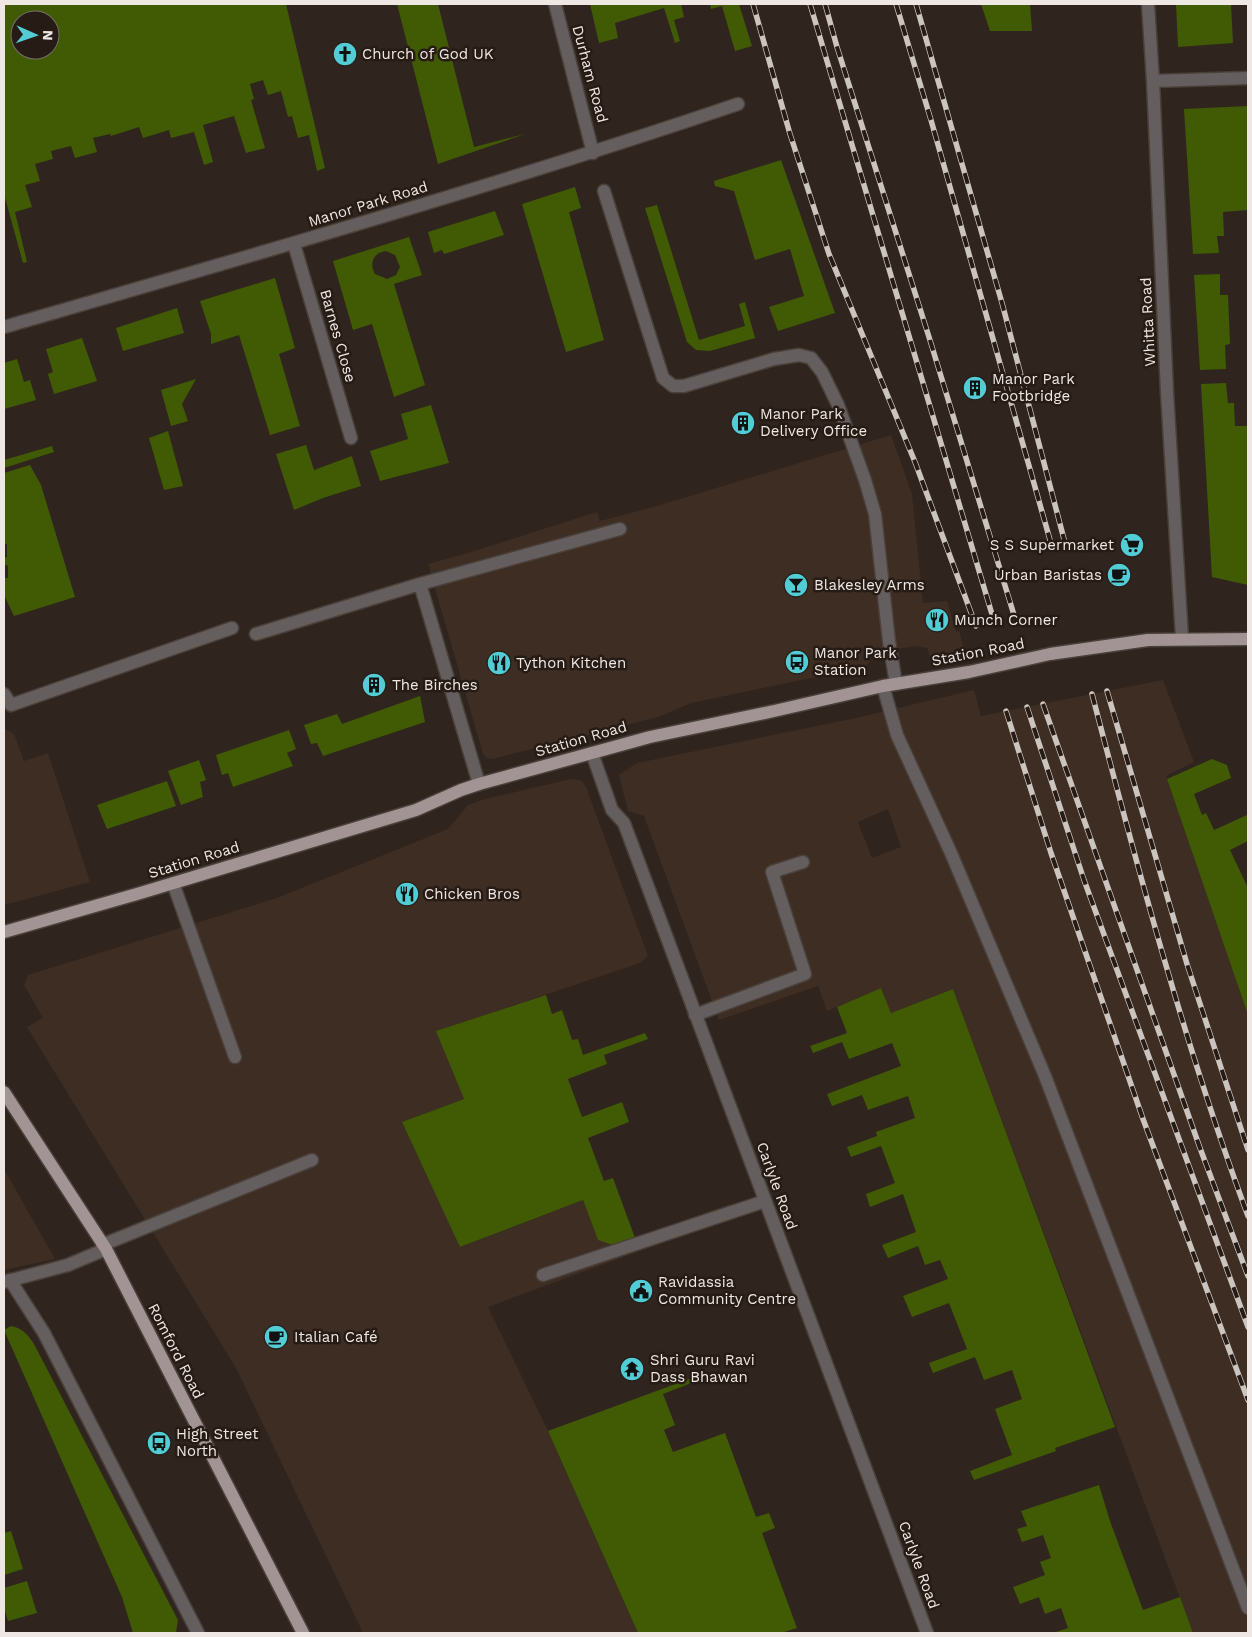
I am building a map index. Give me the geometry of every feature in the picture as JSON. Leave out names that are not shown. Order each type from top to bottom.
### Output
[{"type":"main road","name":"Station Road","points":[[4,932],[416,810],[479,784],[650,737],[883,686],[969,672],[1050,654],[1148,640],[1182,638],[1248,639]]},
{"type":"main road","name":"Romford Road","points":[[4,1092],[104,1247],[303,1633]]},
{"type":"street","name":"Durham Road","points":[[555,4],[593,153]]},
{"type":"street","name":"Whitta Road","points":[[1148,4],[1167,392],[1182,638]]},
{"type":"street","points":[[1153,81],[1248,78]]},
{"type":"street","name":"Manor Park Road","points":[[4,327],[294,244],[593,153],[738,104]]},
{"type":"street","points":[[604,191],[663,378],[673,386],[684,386],[782,357],[799,354],[811,358],[822,372],[838,406],[865,480],[875,514],[889,641],[896,684]]},
{"type":"street","name":"Barnes Close","points":[[294,244],[351,438]]},
{"type":"street","points":[[256,634],[420,584],[620,529]]},
{"type":"street","points":[[420,584],[479,784]]},
{"type":"street","points":[[4,694],[11,705],[232,628]]},
{"type":"street","points":[[883,686],[897,735],[951,853],[1045,1076],[1248,1608]]},
{"type":"street","name":"Carlyle Road","points":[[592,752],[612,810],[624,823],[927,1633]]},
{"type":"street","points":[[695,1014],[805,974],[772,872],[803,862]]},
{"type":"street","points":[[173,883],[235,1057]]},
{"type":"street","points":[[198,1633],[44,1333],[7,1281],[68,1265],[104,1247],[312,1160]]},
{"type":"street","points":[[543,1275],[765,1201]]},
{"type":"shaded area","points":[[891,435],[912,494],[923,603],[947,601],[956,632],[959,631],[965,652],[931,659],[927,648],[916,646],[871,653],[869,663],[864,667],[691,703],[658,717],[492,759],[486,758],[483,754],[428,564],[597,512],[600,521],[657,506]]},
{"type":"shaded area","points":[[1163,680],[1194,762],[1166,776],[1248,1015],[1248,1633],[1193,1633],[953,989],[891,1013],[881,988],[827,1011],[818,986],[719,1020],[644,816],[628,811],[619,775],[637,763],[856,718],[974,690],[981,716]],"holes":[[[888,809],[901,847],[872,858],[858,822]]]},
{"type":"shaded area","points":[[4,728],[14,734],[24,761],[48,753],[90,882],[4,905]]},
{"type":"shaded area","points":[[571,779],[582,781],[586,787],[648,956],[640,963],[437,1031],[464,1099],[402,1122],[461,1247],[583,1200],[598,1240],[635,1238],[730,1204],[734,1216],[488,1307],[548,1431],[638,1633],[363,1633],[236,1368],[27,1027],[43,1018],[24,985],[28,975],[277,898],[448,829],[468,805],[485,799]]},
{"type":"shaded area","points":[[4,1169],[55,1259],[4,1270]]},
{"type":"green space","points":[[4,4],[286,4],[325,168],[317,171],[309,135],[298,138],[292,116],[288,117],[281,91],[268,95],[263,80],[250,84],[254,99],[251,100],[265,148],[246,153],[234,116],[203,125],[213,162],[204,165],[194,132],[171,138],[169,130],[143,138],[139,127],[111,136],[110,134],[93,138],[97,152],[75,158],[71,146],[51,151],[53,159],[35,164],[40,181],[25,185],[32,207],[15,212],[27,262],[23,263],[4,194]]},
{"type":"green space","points":[[397,4],[438,4],[474,147],[525,134],[438,164]]},
{"type":"green space","points":[[590,4],[681,4],[684,17],[674,20],[680,41],[675,43],[664,8],[615,23],[618,38],[599,43]]},
{"type":"green space","points":[[710,4],[739,4],[752,46],[735,51],[722,6],[711,9]]},
{"type":"green space","points":[[981,4],[1030,4],[1032,31],[990,31]]},
{"type":"green space","points":[[1176,4],[1231,4],[1233,43],[1178,47]]},
{"type":"green space","points":[[1248,106],[1248,210],[1223,212],[1224,236],[1217,236],[1219,253],[1193,254],[1184,109]]},
{"type":"green space","points":[[781,160],[835,313],[778,331],[769,307],[804,296],[790,249],[755,260],[734,191],[715,186],[714,181]]},
{"type":"green space","points":[[575,187],[581,208],[569,212],[604,340],[566,352],[522,204]]},
{"type":"green space","points":[[657,205],[699,340],[745,326],[739,304],[745,302],[755,338],[710,351],[696,350],[687,342],[645,208]]},
{"type":"green space","points":[[495,211],[504,235],[444,254],[442,250],[434,253],[428,232]]},
{"type":"green space","points":[[409,237],[422,275],[394,284],[425,385],[394,397],[372,324],[353,330],[333,261]],"holes":[[[386,251],[395,255],[400,267],[396,275],[387,279],[375,274],[372,266],[375,256]]]},
{"type":"green space","points":[[1220,274],[1220,295],[1228,295],[1230,344],[1225,345],[1226,369],[1200,370],[1194,275]]},
{"type":"green space","points":[[275,278],[295,348],[279,354],[300,426],[270,435],[239,335],[211,344],[211,334],[200,301]]},
{"type":"green space","points":[[177,308],[184,333],[123,351],[116,328]]},
{"type":"green space","points":[[82,338],[97,381],[54,394],[48,374],[53,372],[46,349]]},
{"type":"green space","points":[[17,359],[24,382],[30,380],[36,400],[4,409],[4,363]]},
{"type":"green space","points":[[196,379],[182,404],[188,421],[171,426],[161,390]]},
{"type":"green space","points":[[1226,383],[1228,403],[1234,403],[1235,426],[1248,426],[1248,585],[1212,577],[1201,384]]},
{"type":"green space","points":[[431,405],[449,463],[380,481],[370,451],[408,439],[401,414]]},
{"type":"green space","points":[[168,431],[183,486],[164,490],[149,438]]},
{"type":"green space","points":[[306,445],[314,470],[352,456],[361,486],[323,498],[294,510],[276,454]]},
{"type":"green space","points":[[52,446],[54,452],[4,468],[4,460]]},
{"type":"green space","points":[[30,465],[41,485],[75,597],[14,616],[4,595],[4,578],[8,578],[8,566],[4,564],[4,558],[7,557],[7,544],[4,544],[4,473]]},
{"type":"green space","points":[[420,696],[425,722],[323,756],[317,743],[311,744],[304,725],[337,714],[342,724]]},
{"type":"green space","points":[[289,730],[296,749],[287,753],[293,766],[233,787],[228,773],[222,775],[216,755]]},
{"type":"green space","points":[[1212,759],[1227,765],[1231,778],[1194,794],[1202,815],[1206,813],[1214,830],[1247,815],[1248,817],[1248,841],[1230,850],[1248,888],[1248,1015],[1167,779]]},
{"type":"green space","points":[[199,760],[206,780],[200,782],[203,797],[181,805],[168,771]]},
{"type":"green space","points":[[167,781],[176,806],[107,829],[97,805]]},
{"type":"green space","points":[[881,988],[891,1013],[953,989],[1115,1427],[1055,1448],[1056,1451],[974,1480],[970,1471],[1012,1455],[995,1409],[1022,1399],[1012,1370],[984,1380],[975,1357],[933,1373],[929,1363],[967,1349],[949,1303],[912,1317],[903,1296],[948,1279],[940,1260],[925,1265],[918,1246],[888,1258],[882,1245],[916,1232],[903,1194],[870,1207],[866,1194],[895,1183],[881,1146],[851,1157],[847,1147],[877,1136],[876,1132],[915,1118],[908,1096],[868,1110],[862,1095],[832,1106],[827,1094],[901,1066],[892,1043],[849,1059],[842,1042],[813,1053],[810,1046],[847,1033],[837,1007]]},
{"type":"green space","points":[[546,995],[552,1014],[562,1010],[572,1040],[578,1039],[583,1055],[645,1033],[648,1039],[604,1055],[607,1064],[568,1079],[582,1117],[622,1102],[629,1122],[588,1138],[604,1181],[613,1178],[635,1238],[613,1245],[598,1240],[583,1200],[460,1247],[402,1122],[464,1099],[436,1031]]},
{"type":"green space","points":[[11,1326],[25,1332],[34,1344],[178,1620],[176,1633],[133,1633],[122,1597],[4,1330]]},
{"type":"green space","points":[[697,1376],[699,1380],[663,1394],[675,1425],[664,1430],[673,1452],[725,1433],[756,1517],[769,1513],[775,1528],[762,1533],[797,1628],[781,1633],[638,1633],[548,1431]]},
{"type":"green space","points":[[1099,1485],[1110,1521],[1143,1610],[1180,1597],[1193,1633],[1053,1633],[1068,1628],[1061,1608],[1045,1614],[1039,1597],[1020,1604],[1013,1587],[1045,1575],[1040,1562],[1051,1558],[1043,1535],[1022,1542],[1017,1529],[1027,1526],[1021,1511]]},
{"type":"green space","points":[[11,1531],[23,1569],[4,1575],[4,1533]]},
{"type":"green space","points":[[27,1581],[37,1613],[8,1621],[4,1608],[4,1588]]},
{"type":"railway","points":[[753,4],[790,134],[829,254],[915,462],[976,626]]},
{"type":"railway","points":[[810,4],[994,621]]},
{"type":"railway","points":[[825,4],[1014,615]]},
{"type":"railway","points":[[896,4],[931,120],[1052,547]]},
{"type":"railway","points":[[916,4],[1002,303],[1065,543]]},
{"type":"railway","points":[[1107,691],[1187,964],[1248,1150]]},
{"type":"railway","points":[[1092,694],[1145,892],[1183,1023],[1248,1216]]},
{"type":"railway","points":[[1043,704],[1200,1148],[1248,1276]]},
{"type":"railway","points":[[1027,707],[1084,880],[1248,1327]]},
{"type":"railway","points":[[1006,711],[1051,853],[1143,1119],[1248,1400]]},
{"type":"place","name":"Church of God UK","points":[[345,54]]},
{"type":"place","name":"Manor Park Footbridge","points":[[975,388]]},
{"type":"place","name":"Manor Park Delivery Office","points":[[743,423]]},
{"type":"place","name":"S S Supermarket","points":[[1132,545]]},
{"type":"place","name":"Urban Baristas","points":[[1119,575]]},
{"type":"place","name":"Blakesley Arms","points":[[796,585]]},
{"type":"place","name":"Munch Corner","points":[[937,620]]},
{"type":"place","name":"Manor Park Station","points":[[797,662]]},
{"type":"place","name":"Tython Kitchen","points":[[499,663]]},
{"type":"place","name":"The Birches","points":[[374,685]]},
{"type":"place","name":"Chicken Bros","points":[[407,894]]},
{"type":"place","name":"Ravidassia Community Centre","points":[[641,1291]]},
{"type":"place","name":"Italian Café","points":[[276,1337]]},
{"type":"place","name":"Shri Guru Ravi Dass Bhawan","points":[[632,1369]]},
{"type":"place","name":"High Street North","points":[[159,1443]]}]
